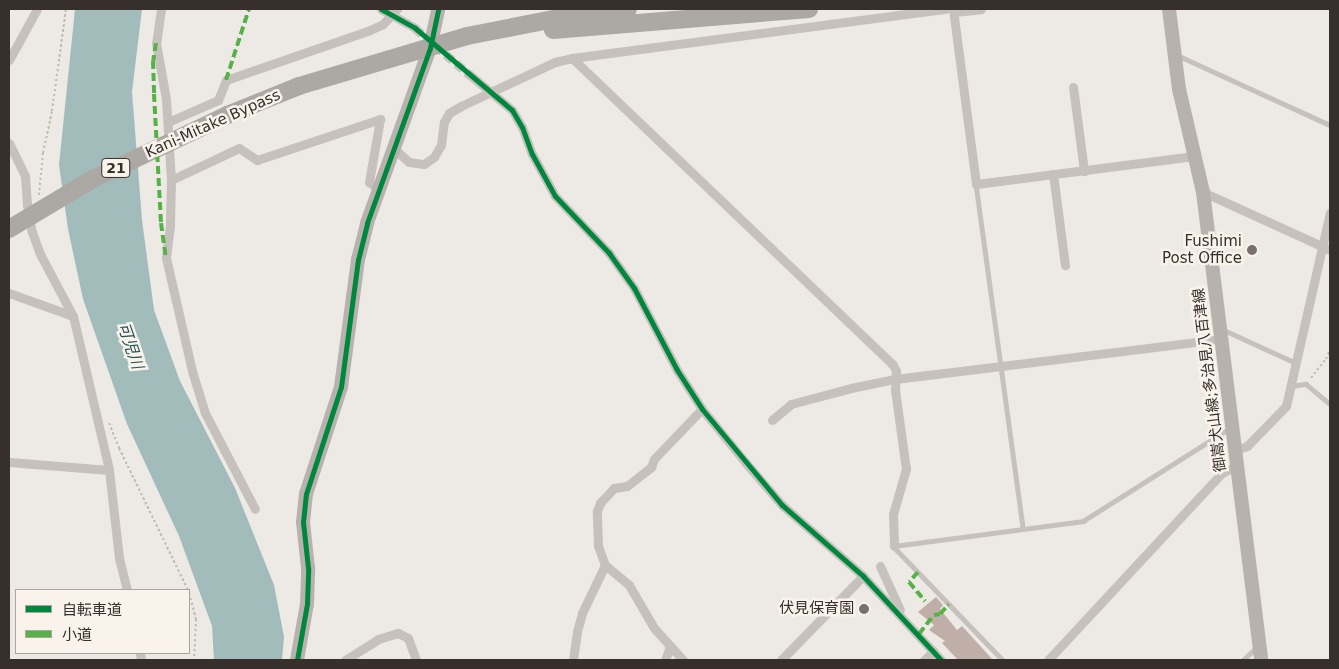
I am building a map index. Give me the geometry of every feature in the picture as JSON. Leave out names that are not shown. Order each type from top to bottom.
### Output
[{"type":"highway","name":"Kani-Mitake Bypass","points":[[9,229],[93,179],[227,115],[299,86],[467,36],[570,16],[628,9]]},
{"type":"highway","name":"Kani-Mitake Bypass","points":[[430,48],[469,46],[570,27],[809,9]]},
{"type":"street","points":[[9,60],[37,9]]},
{"type":"street","points":[[161,9],[156,43],[168,122],[171,180],[170,225],[166,258],[192,371],[205,414],[255,509]]},
{"type":"street","points":[[381,9],[395,12],[415,28]]},
{"type":"street","points":[[297,660],[306,604],[308,568],[303,522],[306,494],[341,387],[358,260],[378,189],[430,48],[438,9]]},
{"type":"street","points":[[394,148],[409,162],[424,164],[434,157],[441,145],[444,122],[449,114],[491,91],[555,62],[572,58],[951,10],[981,9]]},
{"type":"street","name":"御嵩犬山線;多治見八百津線","points":[[1169,9],[1179,89],[1196,156],[1202,192],[1261,660]]},
{"type":"street","points":[[951,10],[976,184],[1196,156]]},
{"type":"street","points":[[168,122],[218,100],[226,80],[370,30],[383,24],[395,12]]},
{"type":"street","points":[[572,58],[893,365],[896,371],[895,379],[906,469],[893,514],[894,546]]},
{"type":"street","points":[[470,74],[512,110],[522,127],[532,154],[556,196],[609,253],[634,288],[677,370],[702,409],[782,505],[863,576],[941,660]]},
{"type":"street","points":[[1073,87],[1084,171]]},
{"type":"street","points":[[171,180],[239,148],[257,160],[380,118],[369,182],[378,189]]},
{"type":"street","points":[[9,143],[25,176],[27,205],[37,247],[73,316],[109,470],[119,558],[127,589]]},
{"type":"street","points":[[1053,174],[1065,265]]},
{"type":"street","points":[[1202,192],[1326,248]]},
{"type":"street","points":[[1235,450],[1247,446],[1282,411],[1291,386],[1326,248],[1330,212]]},
{"type":"street","points":[[9,293],[73,316]]},
{"type":"street","points":[[772,420],[791,404],[851,388],[895,379],[1003,367],[1221,334]]},
{"type":"street","points":[[683,660],[654,628],[629,585],[605,565],[598,546],[597,511],[600,503],[614,488],[627,486],[651,467],[654,459],[702,409]]},
{"type":"street","points":[[9,462],[109,470]]},
{"type":"street","points":[[1048,660],[1222,473],[1236,466]]},
{"type":"street","points":[[573,660],[577,631],[582,613],[605,565]]},
{"type":"street","points":[[880,566],[903,617]]},
{"type":"street","points":[[781,660],[863,576]]},
{"type":"street","points":[[345,660],[378,639],[398,633],[408,638],[416,660]]},
{"type":"street","points":[[665,660],[670,646]]},
{"type":"street","points":[[924,660],[934,651]]},
{"type":"lane","points":[[1176,54],[1330,125]]},
{"type":"lane","points":[[976,184],[1000,361],[1003,367],[1023,529]]},
{"type":"lane","points":[[1221,334],[1296,364]]},
{"type":"lane","points":[[1291,386],[1306,384],[1330,404]]},
{"type":"lane","points":[[1002,660],[894,546],[1083,521],[1231,427]]},
{"type":"lane","points":[[1243,660],[1260,646]]},
{"type":"path","points":[[40,202],[43,153],[52,111],[66,9]]},
{"type":"path","points":[[1306,384],[1326,359],[1330,349]]},
{"type":"path","points":[[109,422],[119,448],[187,589]]},
{"type":"path","points":[[190,599],[196,619],[194,660]]},
{"type":"water","name":"可児川","points":[[75,9],[142,9],[132,92],[142,220],[154,310],[180,381],[235,488],[274,585],[284,637],[282,660],[214,660],[212,626],[179,536],[127,424],[83,299],[68,229],[59,165]]},
{"type":"building","points":[[936,597],[943,605],[940,609],[957,630],[962,626],[993,660],[958,660],[942,643],[945,641],[929,630],[934,625],[918,612]]},
{"type":"tunnel","points":[[415,28],[470,75]]},
{"type":"marked path","points":[[226,80],[249,9]]},
{"type":"marked path","points":[[156,43],[153,61],[154,94],[161,223],[166,258]]},
{"type":"marked path","points":[[918,572],[909,582],[925,601]]},
{"type":"marked path","points":[[919,634],[934,615],[940,614],[949,604]]},
{"type":"cycle path","points":[[381,9],[415,28],[512,110],[522,127],[532,154],[555,196],[609,253],[634,288],[677,370],[702,409],[782,505],[863,576],[941,660]]},
{"type":"cycle path","points":[[297,660],[307,604],[308,568],[303,522],[306,494],[341,387],[358,260],[367,223],[430,48],[438,9]]},
{"type":"place","name":"Fushimi Post Office","points":[[1252,250]]},
{"type":"place","name":"伏見保育園","points":[[864,609]]}]
